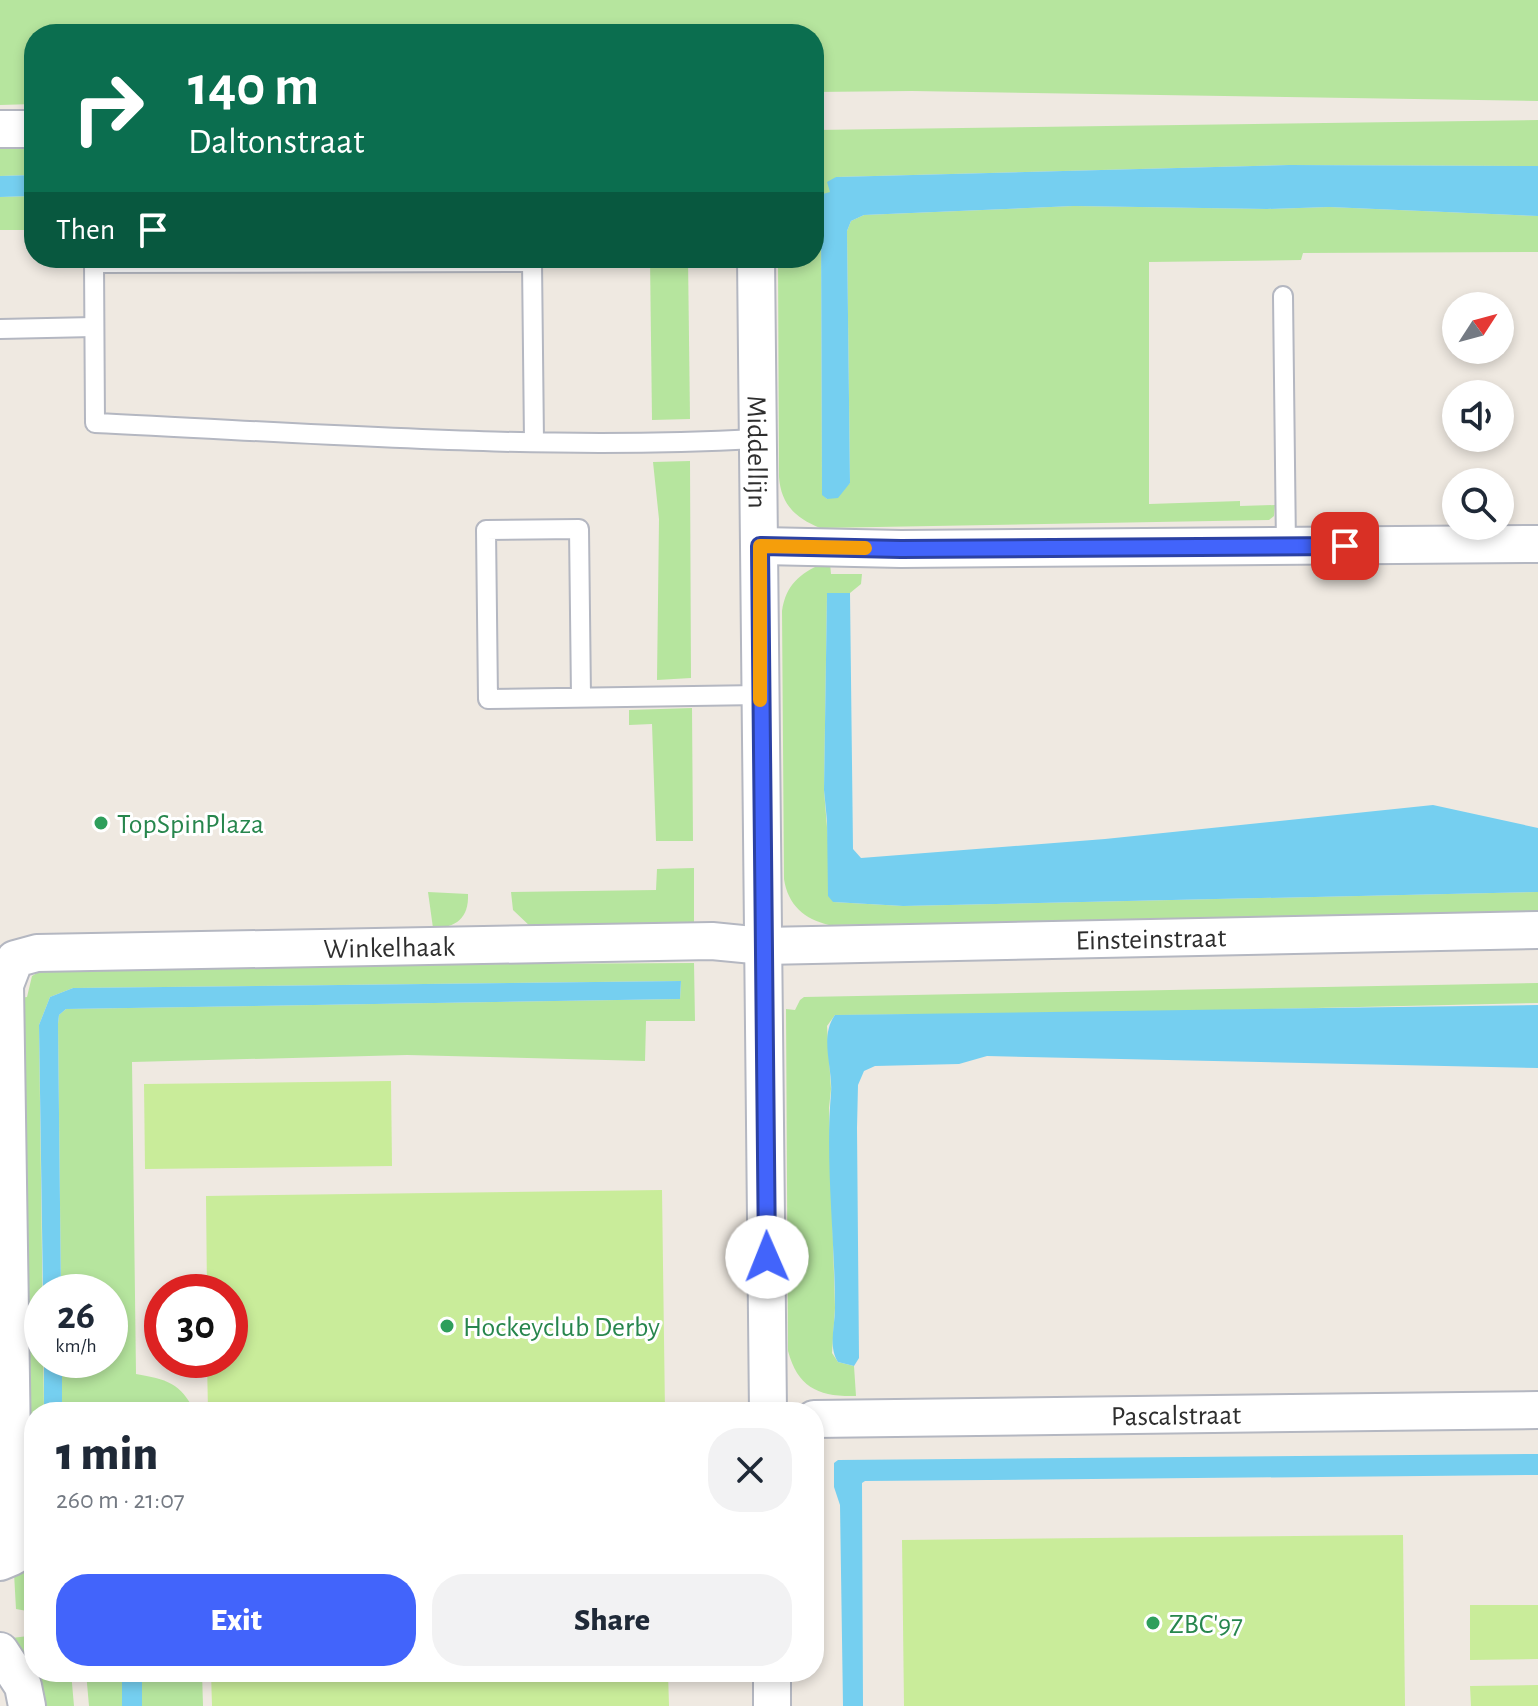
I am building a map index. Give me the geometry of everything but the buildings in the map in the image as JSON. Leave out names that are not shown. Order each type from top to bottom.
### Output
[{"type":"street","points":[[0,129],[24,129]]},
{"type":"street","name":"Middellijn","points":[[756,268],[768,1402]]},
{"type":"street","points":[[760,546],[901,549],[1538,544]]},
{"type":"street","name":"Einsteinstraat","points":[[764,946],[1538,930]]},
{"type":"street","name":"Winkelhaak","points":[[0,1562],[12,1557],[13,1510],[5,985],[8,954],[696,941],[764,946]]},
{"type":"street","name":"Pascalstraat","points":[[824,1419],[1538,1410]]},
{"type":"street","points":[[0,1651],[23,1686],[27,1706]]},
{"type":"street","points":[[772,1682],[772,1706]]},
{"type":"lane","points":[[94,268],[95,423],[534,442],[756,439]]},
{"type":"lane","points":[[532,268],[534,442]]},
{"type":"lane","points":[[1283,296],[1286,547]]},
{"type":"lane","points":[[0,329],[94,327]]},
{"type":"lane","points":[[581,697],[579,529],[486,530],[488,699],[760,695]]},
{"type":"green space","points":[[0,0],[1538,0],[1538,101],[824,92],[824,24],[24,24],[24,104],[0,105]]},
{"type":"green space","points":[[1538,120],[1538,166],[1289,165],[836,177],[830,193],[824,195],[824,130]]},
{"type":"green space","points":[[0,137],[24,137],[24,175],[0,176]]},
{"type":"green space","points":[[24,196],[24,230],[0,230],[0,197]]},
{"type":"green space","points":[[1074,206],[1329,207],[1538,216],[1538,252],[1303,253],[1301,260],[1149,262],[1149,504],[1240,501],[1240,506],[1275,505],[1274,516],[1269,520],[820,528],[791,509],[780,487],[778,268],[821,268],[822,494],[827,499],[850,483],[847,231],[851,221],[864,215]]},
{"type":"green space","points":[[650,268],[688,268],[690,419],[652,420]]},
{"type":"green space","points":[[690,461],[691,678],[657,680],[659,519],[653,462]]},
{"type":"green space","points":[[823,563],[830,563],[831,574],[862,574],[861,584],[850,593],[827,593],[824,790],[833,902],[903,906],[1538,892],[1538,912],[829,925],[812,919],[793,903],[784,879],[782,611],[795,581]]},
{"type":"green space","points":[[692,708],[693,841],[656,841],[652,724],[629,725],[629,710]]},
{"type":"green space","points":[[694,868],[694,927],[532,928],[513,910],[511,892],[656,890],[657,869]]},
{"type":"green space","points":[[428,892],[468,894],[466,909],[460,920],[433,928]]},
{"type":"green space","points":[[694,963],[695,1021],[646,1021],[645,1061],[407,1055],[132,1062],[136,1374],[172,1384],[190,1402],[62,1402],[62,1378],[128,1378],[128,1274],[61,1274],[58,1024],[59,1015],[66,1009],[680,999],[681,981],[73,988],[50,997],[39,1025],[42,1274],[24,1274],[24,1378],[44,1378],[44,1402],[24,1402],[24,1494],[18,998],[27,997],[32,976],[42,970],[189,966]]},
{"type":"green space","points":[[1538,983],[1538,1003],[1095,1013],[835,1015],[827,1026],[835,1308],[832,1353],[838,1362],[854,1366],[856,1396],[831,1395],[812,1388],[792,1364],[788,1351],[786,1009],[795,1010],[804,997]]},
{"type":"green space","points":[[391,1081],[392,1166],[145,1169],[144,1084]]},
{"type":"green space","name":"Hockeyclub Derby","points":[[662,1190],[665,1402],[208,1402],[207,1378],[248,1378],[248,1274],[207,1274],[206,1196]]},
{"type":"green space","points":[[24,1534],[24,1610],[16,1609],[14,1573]]},
{"type":"green space","name":"ZBC'97","points":[[1403,1535],[1405,1706],[904,1706],[902,1540]]},
{"type":"green space","points":[[1470,1605],[1538,1605],[1538,1659],[1470,1660]]},
{"type":"green space","points":[[24,1636],[24,1680],[4,1639]]},
{"type":"green space","points":[[25,1682],[72,1682],[74,1706],[37,1706]]},
{"type":"green space","points":[[87,1682],[122,1682],[122,1706],[89,1706]]},
{"type":"green space","points":[[142,1682],[202,1682],[203,1706],[142,1706]]},
{"type":"green space","points":[[211,1682],[668,1682],[669,1706],[212,1706]]},
{"type":"green space","points":[[1538,1685],[1538,1706],[1471,1706],[1470,1686]]},
{"type":"water","points":[[1289,165],[1538,166],[1538,216],[1329,207],[1074,206],[864,215],[851,221],[847,231],[850,483],[838,498],[827,499],[822,495],[821,268],[824,268],[824,194],[830,192],[827,182],[836,177]]},
{"type":"water","points":[[24,175],[24,196],[0,197],[0,176]]},
{"type":"water","points":[[827,593],[850,593],[853,849],[861,858],[1105,839],[1433,805],[1538,828],[1538,892],[903,906],[833,902],[828,896],[824,790]]},
{"type":"water","points":[[681,981],[680,999],[66,1009],[59,1015],[58,1024],[61,1274],[43,1274],[39,1025],[50,997],[73,988]]},
{"type":"water","points":[[1538,1005],[1538,1068],[987,1056],[959,1064],[875,1066],[864,1071],[858,1085],[857,1128],[859,1358],[854,1366],[838,1362],[833,1343],[835,1308],[829,1147],[831,1083],[827,1042],[835,1015]]},
{"type":"water","points":[[44,1378],[62,1378],[62,1402],[44,1402]]},
{"type":"water","points":[[1538,1454],[1538,1475],[865,1481],[862,1483],[863,1706],[843,1706],[840,1505],[834,1487],[834,1463],[838,1460]]},
{"type":"water","points":[[122,1682],[142,1682],[142,1706],[122,1706]]},
{"type":"slow traffic","points":[[760,700],[760,546],[865,548]]},
{"type":"place","name":"TopSpinPlaza","points":[[101,823]]},
{"type":"place","name":"Hockeyclub Derby","points":[[447,1326]]},
{"type":"place","name":"ZBC'97","points":[[1153,1623]]},
{"type":"route","points":[[767,1257],[760,546],[901,549],[1345,546]]}]
